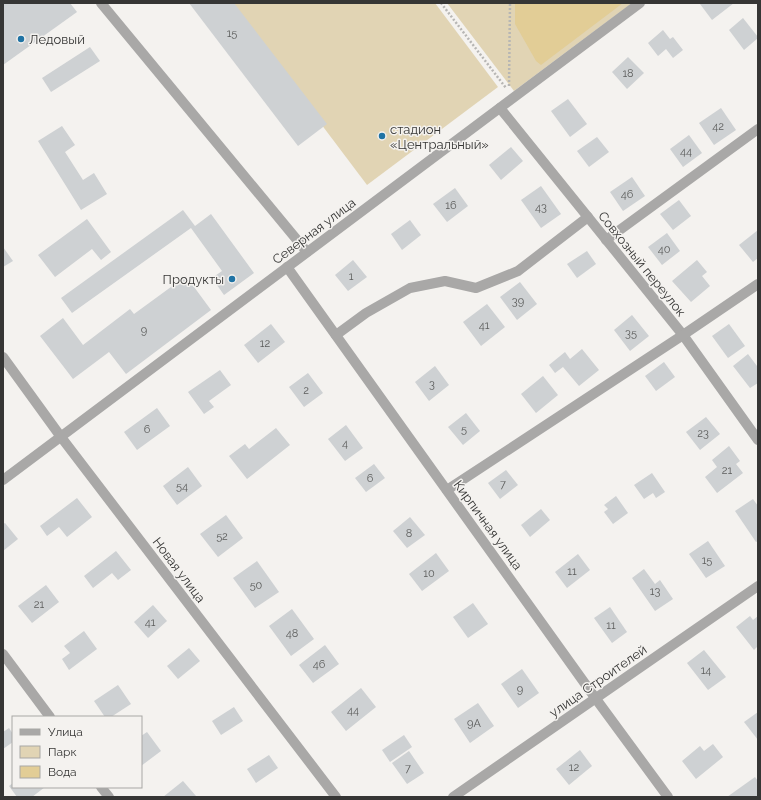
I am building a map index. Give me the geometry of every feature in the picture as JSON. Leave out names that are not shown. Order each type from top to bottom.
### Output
[{"type":"street","points":[[100,3],[307,252]]},
{"type":"street","name":"Северная улица","points":[[3,480],[640,3]]},
{"type":"street","name":"Совхозный переулок","points":[[500,108],[683,335],[758,440]]},
{"type":"street","points":[[606,240],[758,129]]},
{"type":"street","points":[[336,335],[366,313],[410,288],[445,281],[476,288],[518,271],[588,218]]},
{"type":"street","name":"Кирпичная улица","points":[[287,267],[596,699],[668,797]]},
{"type":"street","points":[[447,490],[758,284]]},
{"type":"street","name":"Новая улица","points":[[3,357],[60,437],[336,797]]},
{"type":"street","name":"улица Строителей","points":[[453,797],[758,586]]},
{"type":"street","points":[[3,654],[49,716]]},
{"type":"street","points":[[102,788],[109,797]]},
{"type":"path","points":[[441,3],[509,93],[510,3]]},
{"type":"green space","name":"стадион «Центральный»","points":[[230,3],[435,3],[498,87],[367,185]]},
{"type":"green space","points":[[447,3],[632,3],[514,91]]},
{"type":"water","points":[[515,3],[623,3],[541,65],[536,61],[515,24]]},
{"type":"building","name":"Ледовый","points":[[3,3],[70,3],[77,12],[3,65]]},
{"type":"building","points":[[189,3],[234,3],[327,124],[298,146]]},
{"type":"building","points":[[700,3],[734,3],[712,20]]},
{"type":"building","points":[[743,18],[758,37],[744,50],[729,30]]},
{"type":"building","points":[[663,30],[670,39],[673,37],[683,50],[673,58],[666,49],[658,56],[648,43]]},
{"type":"building","points":[[90,47],[100,61],[51,92],[42,78]]},
{"type":"building","points":[[628,57],[644,73],[627,89],[612,72]]},
{"type":"building","points":[[568,99],[587,124],[570,137],[551,111]]},
{"type":"building","points":[[721,108],[736,130],[714,145],[699,123]]},
{"type":"building","points":[[62,126],[75,145],[65,152],[83,180],[94,173],[107,194],[81,210],[38,141]]},
{"type":"building","points":[[689,135],[702,153],[683,167],[670,149]]},
{"type":"building","points":[[597,137],[609,152],[589,167],[577,151]]},
{"type":"building","points":[[511,147],[523,161],[501,180],[489,165]]},
{"type":"building","points":[[632,177],[645,196],[623,211],[610,192]]},
{"type":"building","points":[[541,186],[561,214],[541,228],[521,200]]},
{"type":"building","points":[[455,188],[468,206],[447,222],[433,204]]},
{"type":"building","points":[[679,200],[691,216],[673,230],[660,214]]},
{"type":"building","points":[[183,210],[195,226],[211,214],[254,273],[224,295],[212,278],[222,271],[191,228],[72,313],[61,298]]},
{"type":"building","points":[[87,219],[111,252],[101,260],[92,249],[55,277],[38,255]]},
{"type":"building","points":[[410,220],[421,235],[402,250],[391,234]]},
{"type":"building","points":[[758,230],[758,258],[753,262],[739,245]]},
{"type":"building","points":[[667,233],[680,251],[662,265],[648,247]]},
{"type":"building","points":[[3,247],[13,261],[3,267]]},
{"type":"building","points":[[587,251],[596,264],[577,278],[567,264]]},
{"type":"building","points":[[353,260],[367,277],[348,291],[335,275]]},
{"type":"building","points":[[697,260],[707,272],[702,276],[710,286],[691,302],[672,281]]},
{"type":"building","points":[[186,276],[211,310],[126,374],[109,352],[73,379],[40,336],[63,318],[83,345],[130,309],[134,314]]},
{"type":"building","points":[[520,282],[537,304],[517,320],[500,297]]},
{"type":"building","points":[[487,304],[505,327],[481,346],[463,322]]},
{"type":"building","points":[[632,315],[649,336],[630,351],[614,330]]},
{"type":"building","points":[[271,324],[285,342],[258,363],[244,345]]},
{"type":"building","points":[[729,324],[745,346],[728,358],[712,336]]},
{"type":"building","points":[[582,349],[599,370],[579,386],[563,367],[555,373],[549,365],[565,352],[570,359]]},
{"type":"building","points":[[748,354],[757,366],[758,365],[758,383],[750,388],[733,366]]},
{"type":"building","points":[[664,362],[675,377],[656,391],[645,376]]},
{"type":"building","points":[[435,366],[449,385],[429,401],[415,382]]},
{"type":"building","points":[[220,370],[231,385],[209,401],[214,407],[204,414],[188,392]]},
{"type":"building","points":[[308,373],[323,393],[304,407],[289,387]]},
{"type":"building","points":[[543,376],[558,395],[536,413],[521,394]]},
{"type":"building","points":[[157,408],[170,426],[137,450],[124,432]]},
{"type":"building","points":[[466,413],[480,431],[463,445],[448,427]]},
{"type":"building","points":[[706,417],[720,434],[700,450],[686,432]]},
{"type":"building","points":[[346,425],[363,448],[345,461],[328,439]]},
{"type":"building","points":[[276,428],[290,445],[247,479],[229,456],[245,444],[249,449]]},
{"type":"building","points":[[729,446],[740,461],[736,464],[743,473],[717,493],[705,477],[717,467],[712,460]]},
{"type":"building","points":[[374,464],[385,478],[366,492],[355,478]]},
{"type":"building","points":[[188,467],[202,486],[177,505],[163,486]]},
{"type":"building","points":[[506,470],[518,485],[500,499],[488,483]]},
{"type":"building","points":[[652,473],[665,492],[656,498],[653,493],[644,499],[634,485]]},
{"type":"building","points":[[616,496],[628,513],[613,524],[604,512],[608,509],[604,505]]},
{"type":"building","points":[[77,498],[92,517],[67,537],[59,527],[47,536],[40,526]]},
{"type":"building","points":[[753,499],[758,506],[758,541],[756,542],[735,511]]},
{"type":"building","points":[[541,509],[550,520],[530,537],[521,525]]},
{"type":"building","points":[[226,515],[243,538],[218,557],[200,534]]},
{"type":"building","points":[[410,517],[425,535],[407,548],[393,531]]},
{"type":"building","points":[[5,523],[18,539],[3,551],[3,524]]},
{"type":"building","points":[[708,541],[725,566],[706,578],[689,554]]},
{"type":"building","points":[[116,551],[131,570],[118,580],[112,573],[93,588],[84,576]]},
{"type":"building","points":[[436,553],[449,571],[422,591],[409,574]]},
{"type":"building","points":[[578,554],[590,570],[567,588],[555,572]]},
{"type":"building","points":[[257,561],[279,592],[255,608],[233,578]]},
{"type":"building","points":[[644,569],[655,584],[660,580],[673,599],[655,611],[632,578]]},
{"type":"building","points":[[46,585],[59,602],[32,623],[18,606]]},
{"type":"building","points":[[473,603],[488,624],[468,638],[453,617]]},
{"type":"building","points":[[153,605],[167,621],[148,638],[134,622]]},
{"type":"building","points":[[610,607],[627,632],[612,643],[594,618]]},
{"type":"building","points":[[292,609],[314,639],[291,656],[269,626]]},
{"type":"building","points":[[750,616],[753,620],[758,616],[758,646],[754,650],[736,627]]},
{"type":"building","points":[[84,631],[97,649],[69,670],[62,659],[70,653],[64,646]]},
{"type":"building","points":[[325,645],[339,664],[313,683],[299,665]]},
{"type":"building","points":[[189,648],[200,661],[178,679],[167,666]]},
{"type":"building","points":[[704,650],[726,677],[708,690],[687,663]]},
{"type":"building","points":[[522,669],[539,693],[518,708],[501,684]]},
{"type":"building","points":[[118,685],[131,704],[113,716],[104,716],[94,701]]},
{"type":"building","points":[[361,688],[376,707],[346,731],[331,712]]},
{"type":"building","points":[[478,703],[494,726],[470,743],[454,719]]},
{"type":"building","points":[[234,707],[243,721],[221,735],[212,721]]},
{"type":"building","points":[[758,712],[758,740],[744,722]]},
{"type":"building","points":[[9,728],[12,732],[12,743],[3,749],[3,732]]},
{"type":"building","points":[[147,732],[161,751],[142,765],[142,735]]},
{"type":"building","points":[[404,735],[412,747],[390,762],[382,750]]},
{"type":"building","points":[[713,744],[723,757],[696,779],[682,761],[700,746],[704,751]]},
{"type":"building","points":[[580,750],[592,766],[569,785],[556,769]]},
{"type":"building","points":[[409,751],[424,773],[407,784],[392,763]]},
{"type":"building","points":[[269,755],[278,768],[256,783],[247,769]]},
{"type":"building","points":[[755,777],[758,781],[758,797],[727,797]]},
{"type":"building","points":[[183,781],[196,796],[163,797]]},
{"type":"building","points":[[12,784],[12,788],[44,788],[32,797],[17,797],[9,786]]},
{"type":"place","name":"Ледовый","points":[[21,39]]},
{"type":"place","name":"стадион «Центральный»","points":[[382,136]]},
{"type":"place","name":"Продукты","points":[[232,279]]}]
